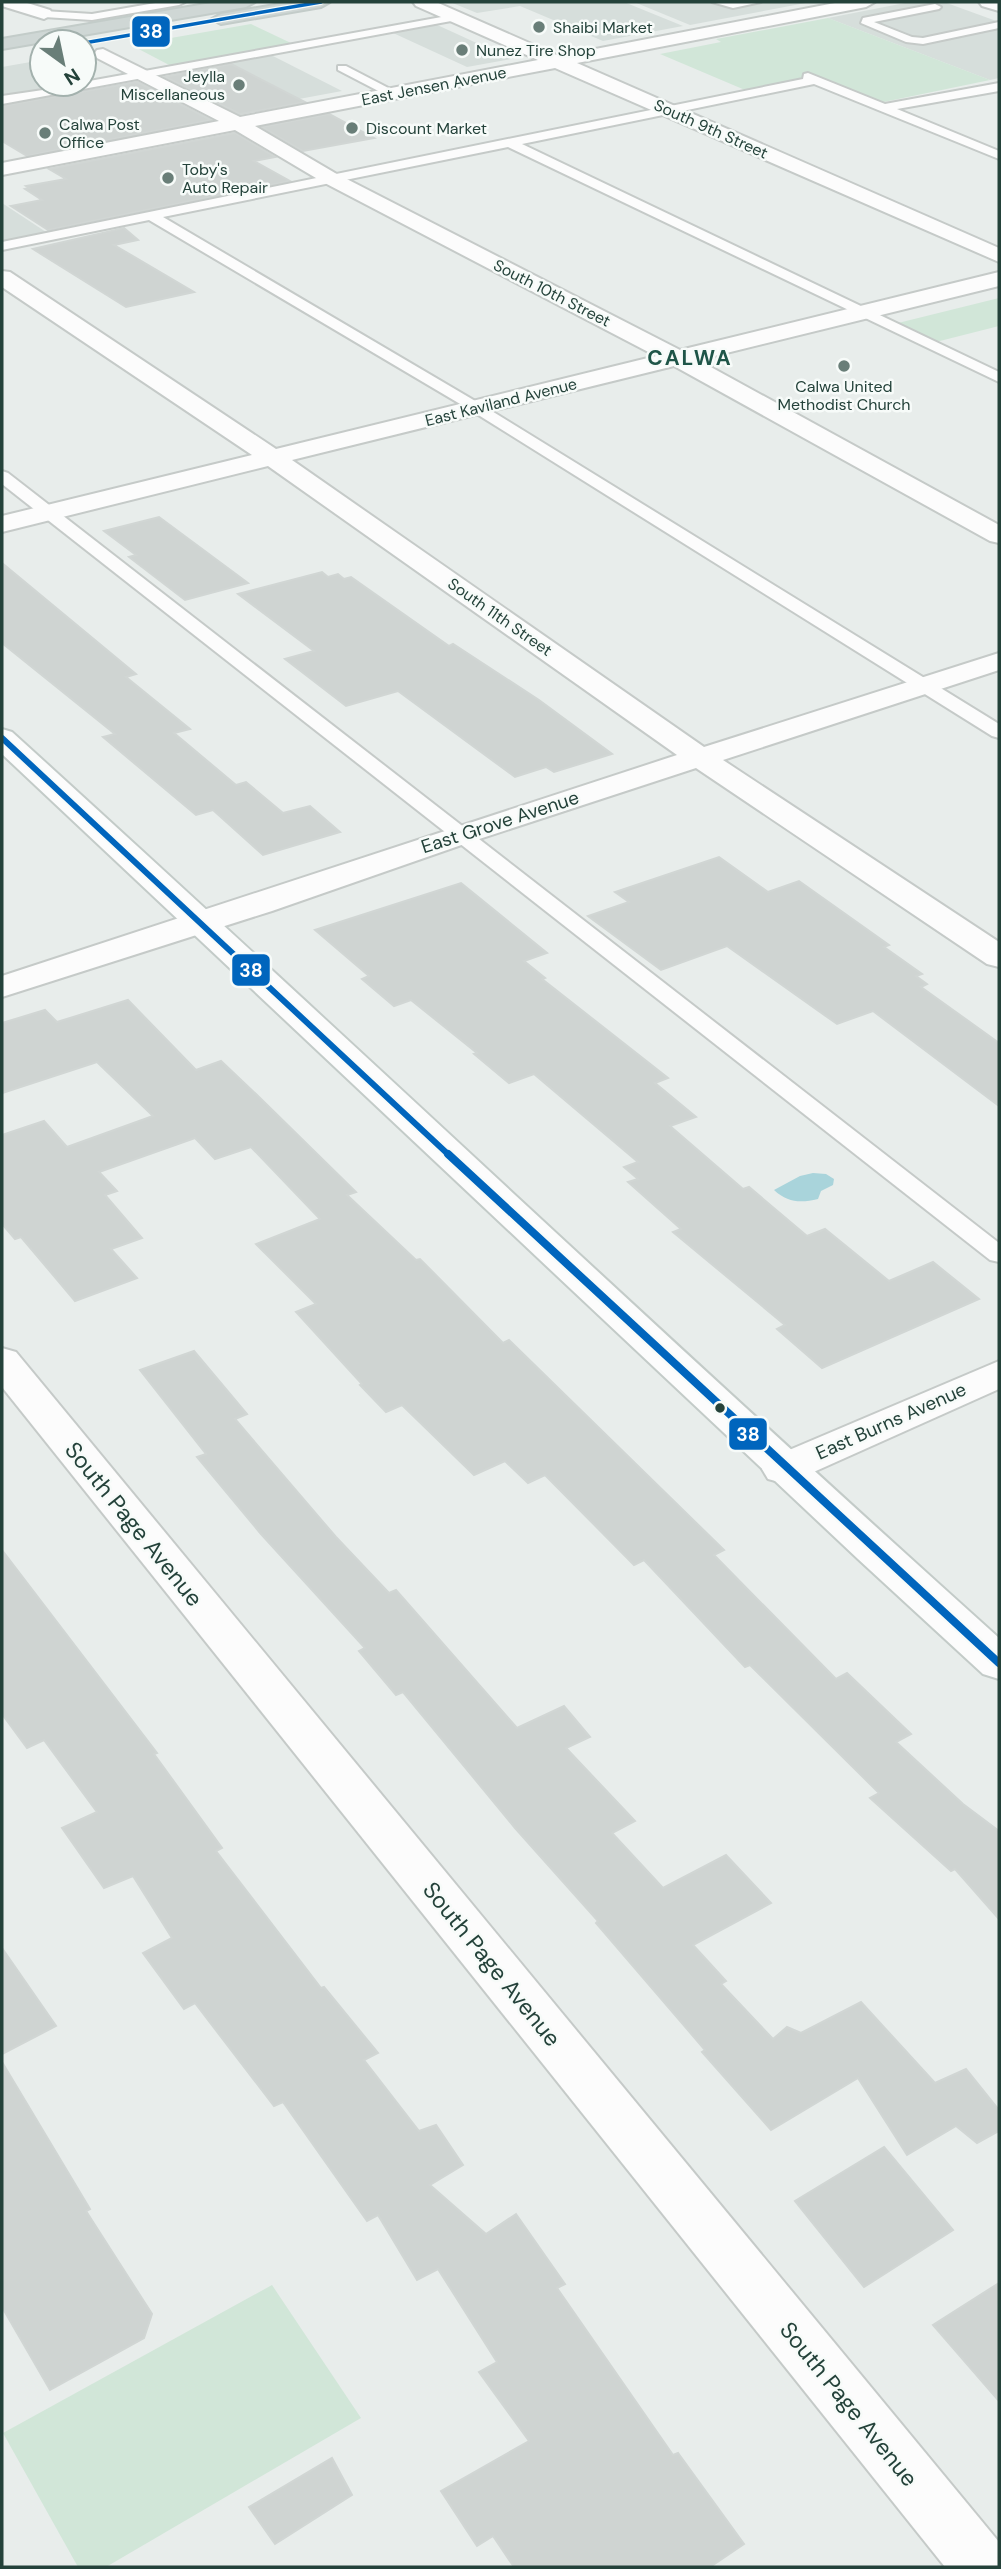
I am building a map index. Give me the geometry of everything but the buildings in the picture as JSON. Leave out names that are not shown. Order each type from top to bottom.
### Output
[{"type":"main road","points":[[2,44],[246,2]]},
{"type":"main road","points":[[98,48],[321,2]]},
{"type":"main road","points":[[2,58],[28,53]]},
{"type":"street","points":[[7,2],[44,14]]},
{"type":"street","name":"South 9th Street","points":[[422,2],[999,256]]},
{"type":"street","points":[[988,2],[999,6]]},
{"type":"street","name":"East Jensen Avenue","points":[[2,169],[836,8],[868,11]]},
{"type":"street","name":"South 10th Street","points":[[98,52],[237,123],[328,177],[679,359],[999,535]]},
{"type":"street","name":"South 11th Street","points":[[2,277],[273,458],[699,757],[999,957]]},
{"type":"street","name":"East Kaviland Avenue","points":[[2,524],[999,279]]},
{"type":"street","name":"East Grove Avenue","points":[[2,987],[459,835],[999,661]]},
{"type":"street","points":[[2,738],[204,922],[783,1469],[999,1663]]},
{"type":"street","name":"South Page Avenue","points":[[2,1361],[984,2567]]},
{"type":"street","name":"East Burns Avenue","points":[[783,1469],[999,1374]]},
{"type":"street","points":[[984,2567],[999,2558]]},
{"type":"lane","points":[[44,14],[92,16],[179,2]]},
{"type":"lane","points":[[718,2],[733,5],[755,2]]},
{"type":"lane","points":[[935,7],[868,11],[867,23],[910,40],[923,41],[999,25]]},
{"type":"lane","points":[[2,100],[458,17]]},
{"type":"lane","points":[[342,68],[392,93]]},
{"type":"lane","points":[[5,237],[150,215],[811,78],[999,155]]},
{"type":"lane","points":[[883,108],[999,87]]},
{"type":"lane","points":[[506,141],[999,378]]},
{"type":"lane","points":[[150,215],[477,408],[999,732]]},
{"type":"lane","points":[[2,475],[999,1255]]},
{"type":"shaded area","points":[[450,2],[624,2],[683,26],[603,41],[520,6],[477,13]]},
{"type":"shaded area","points":[[634,2],[811,2],[690,25]]},
{"type":"shaded area","points":[[910,2],[944,2],[999,22],[999,78],[990,80],[828,18]]},
{"type":"shaded area","points":[[435,24],[511,59],[467,67],[391,32]]},
{"type":"shaded area","points":[[269,54],[342,91],[299,99],[227,62]]},
{"type":"shaded area","points":[[28,62],[28,91],[2,96],[2,67]]},
{"type":"shaded area","points":[[2,203],[46,232],[2,241]]},
{"type":"green space","points":[[828,18],[990,80],[874,104],[808,77],[745,90],[660,54],[721,42],[716,39]]},
{"type":"green space","points":[[251,24],[293,44],[171,66],[131,45]]},
{"type":"green space","points":[[999,298],[999,326],[932,343],[894,324]]},
{"type":"green space","points":[[272,2285],[361,2418],[106,2567],[78,2567],[3,2433]]},
{"type":"water","points":[[826,1174],[834,1179],[833,1185],[821,1191],[818,1199],[795,1201],[774,1190],[800,1176]]},
{"type":"transit line","name":"38","points":[[98,41],[321,2]]},
{"type":"transit line","name":"38","points":[[2,738],[748,1434],[999,1663]]},
{"type":"place","name":"Shaibi Market","points":[[539,27]]},
{"type":"place","name":"Nunez Tire Shop","points":[[462,50]]},
{"type":"place","name":"Jeylla Miscellaneous","points":[[239,85]]},
{"type":"place","name":"Discount Market","points":[[352,128]]},
{"type":"place","name":"Calwa Post Office","points":[[45,133]]},
{"type":"place","name":"Toby's Auto Repair","points":[[168,178]]},
{"type":"place","name":"Calwa United Methodist Church","points":[[844,366]]},
{"type":"district","name":"CALWA","points":[[690,358]]}]
